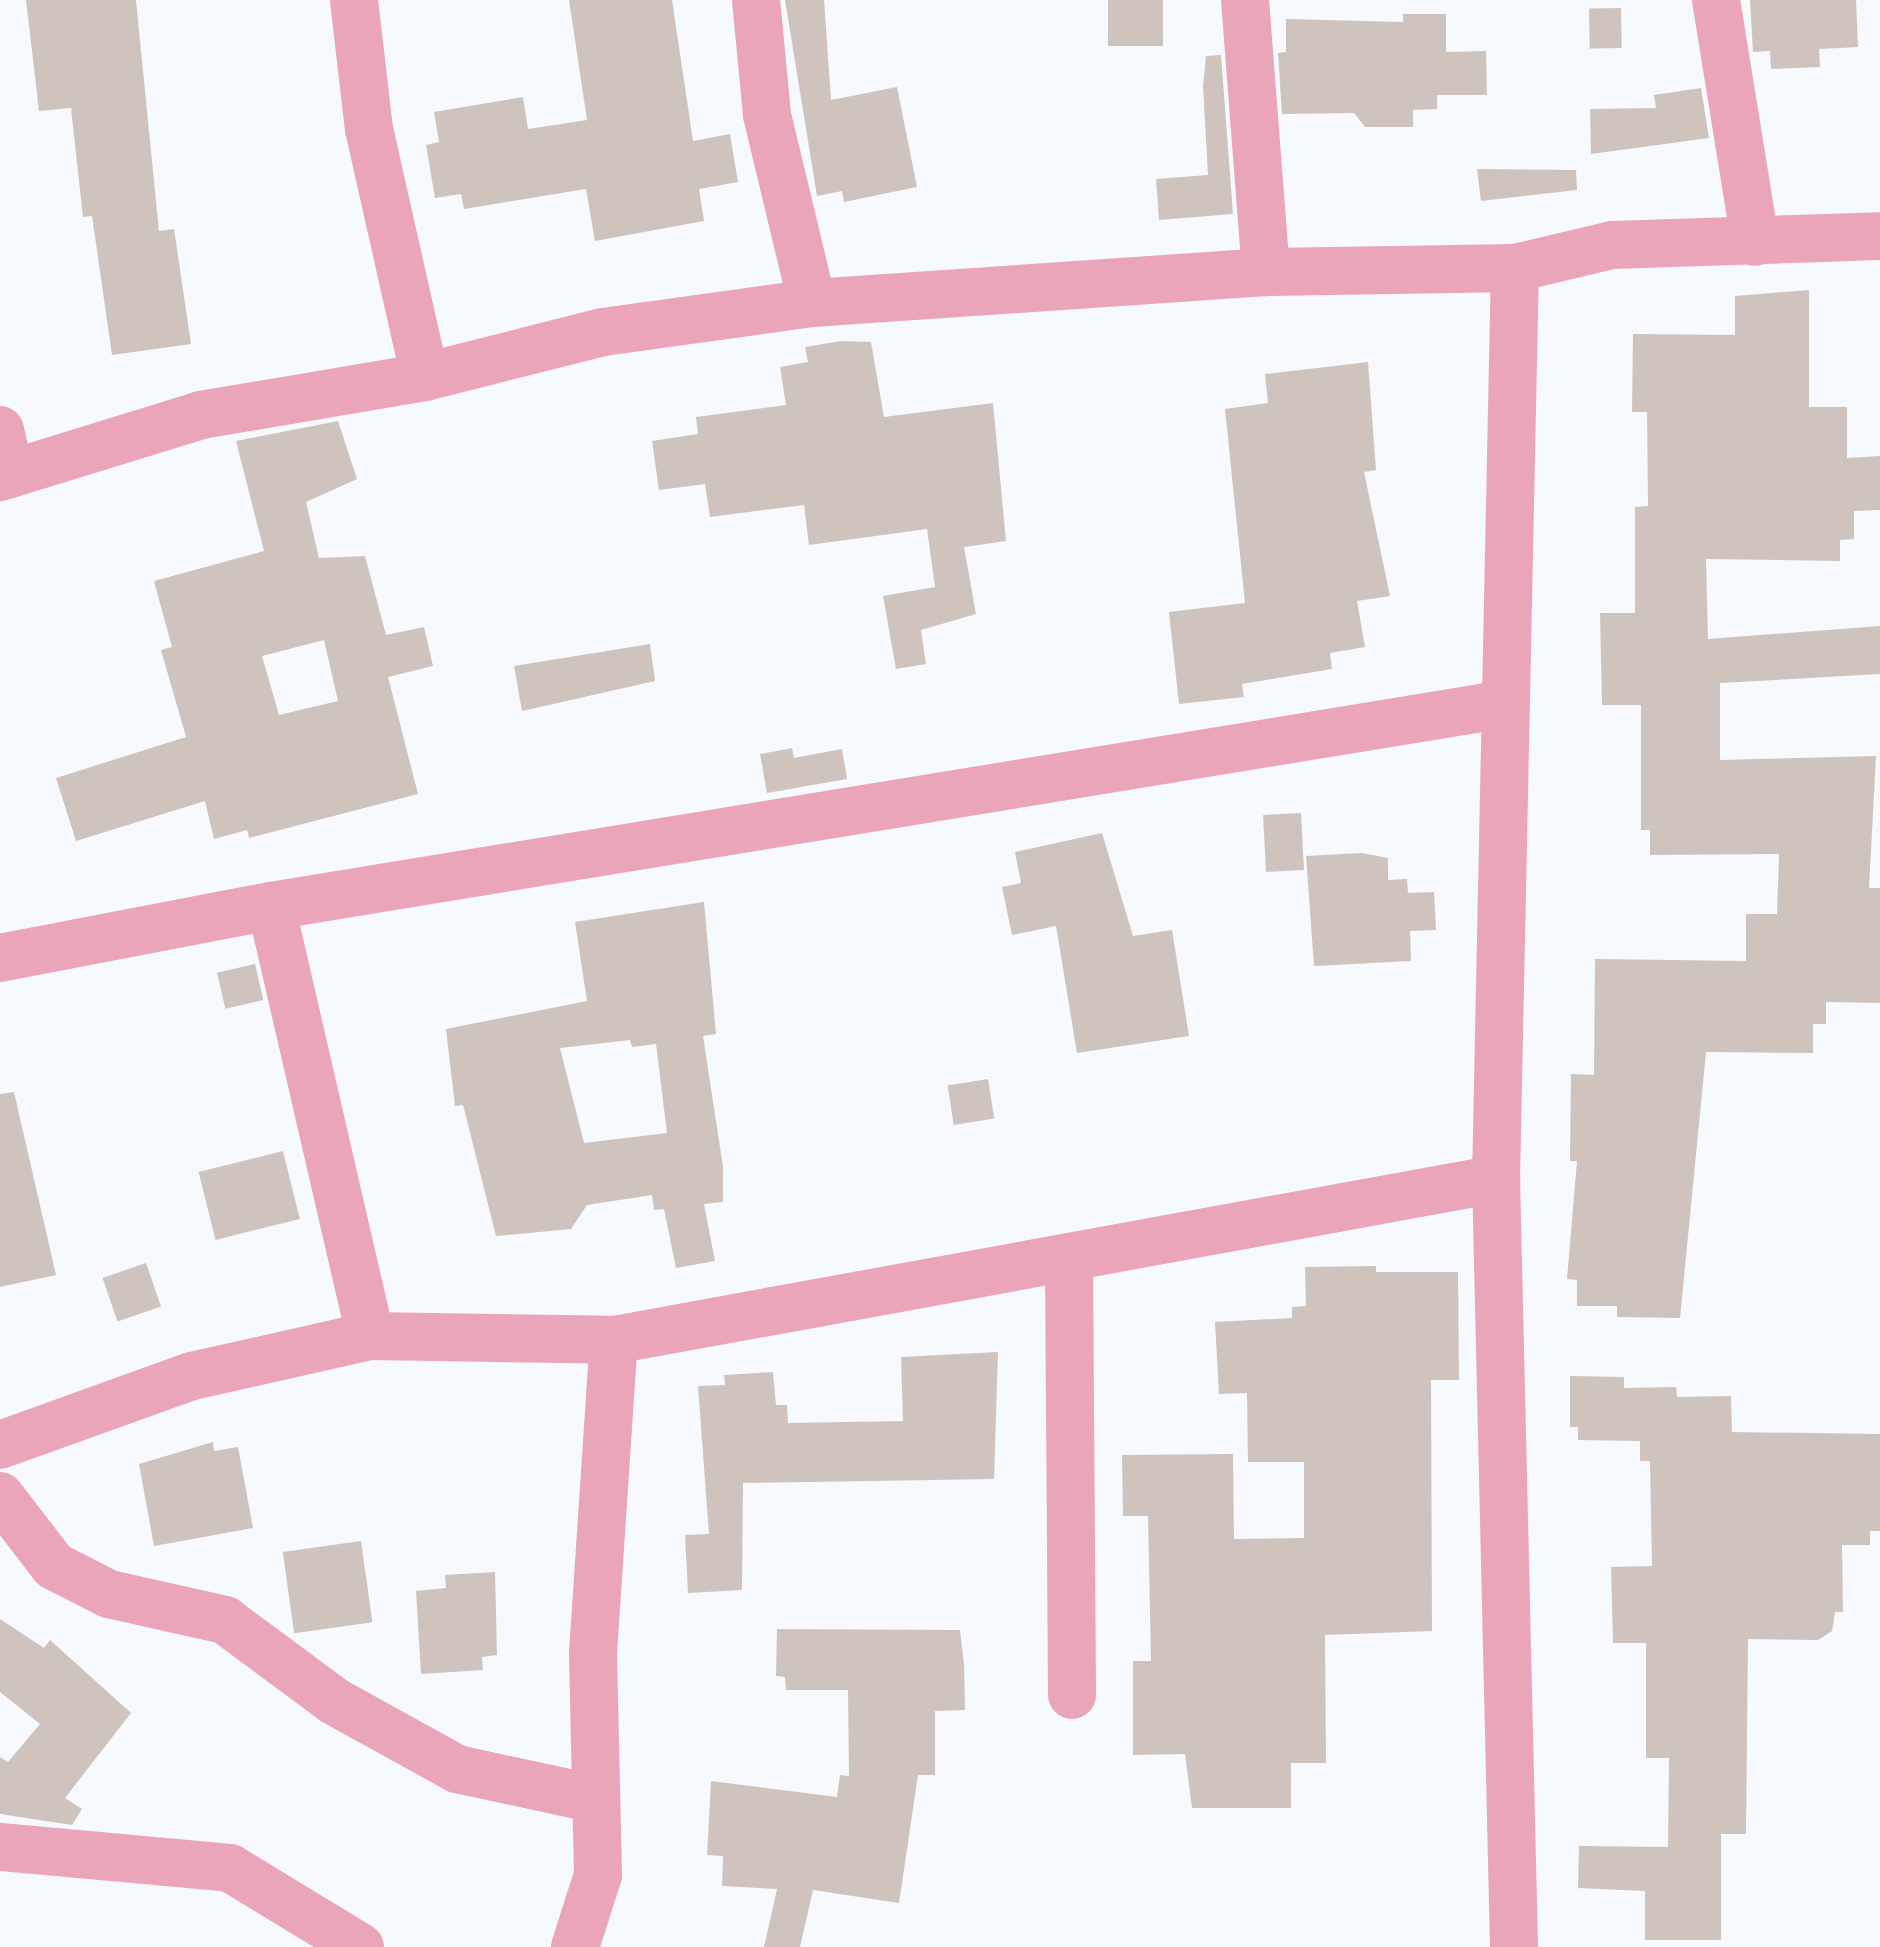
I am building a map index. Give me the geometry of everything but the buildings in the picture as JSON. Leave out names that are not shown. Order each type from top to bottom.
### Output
[{"type":"street","points":[[354,0],[368,128],[425,377]]},
{"type":"street","points":[[756,0],[767,115],[812,303]]},
{"type":"street","points":[[1245,0],[1266,272]]},
{"type":"street","points":[[1716,0],[1755,242]]},
{"type":"street","points":[[3,460],[200,415],[425,377],[603,332],[812,303],[1266,272],[1515,268],[1612,245],[1880,236]]},
{"type":"street","points":[[1514,1947],[1496,1179],[1515,268]]},
{"type":"street","points":[[0,958],[271,906],[1506,704]]},
{"type":"street","points":[[271,906],[370,1336]]},
{"type":"street","points":[[0,1445],[192,1376],[370,1336],[614,1340],[1069,1261],[1496,1179]]},
{"type":"street","points":[[1069,1261],[1072,1695]]},
{"type":"street","points":[[575,1947],[598,1876],[593,1653],[614,1340]]},
{"type":"street","points":[[0,1496],[54,1566],[109,1594],[226,1620],[334,1702],[457,1769],[596,1799]]},
{"type":"street","points":[[0,1847],[230,1868],[359,1947]]}]
